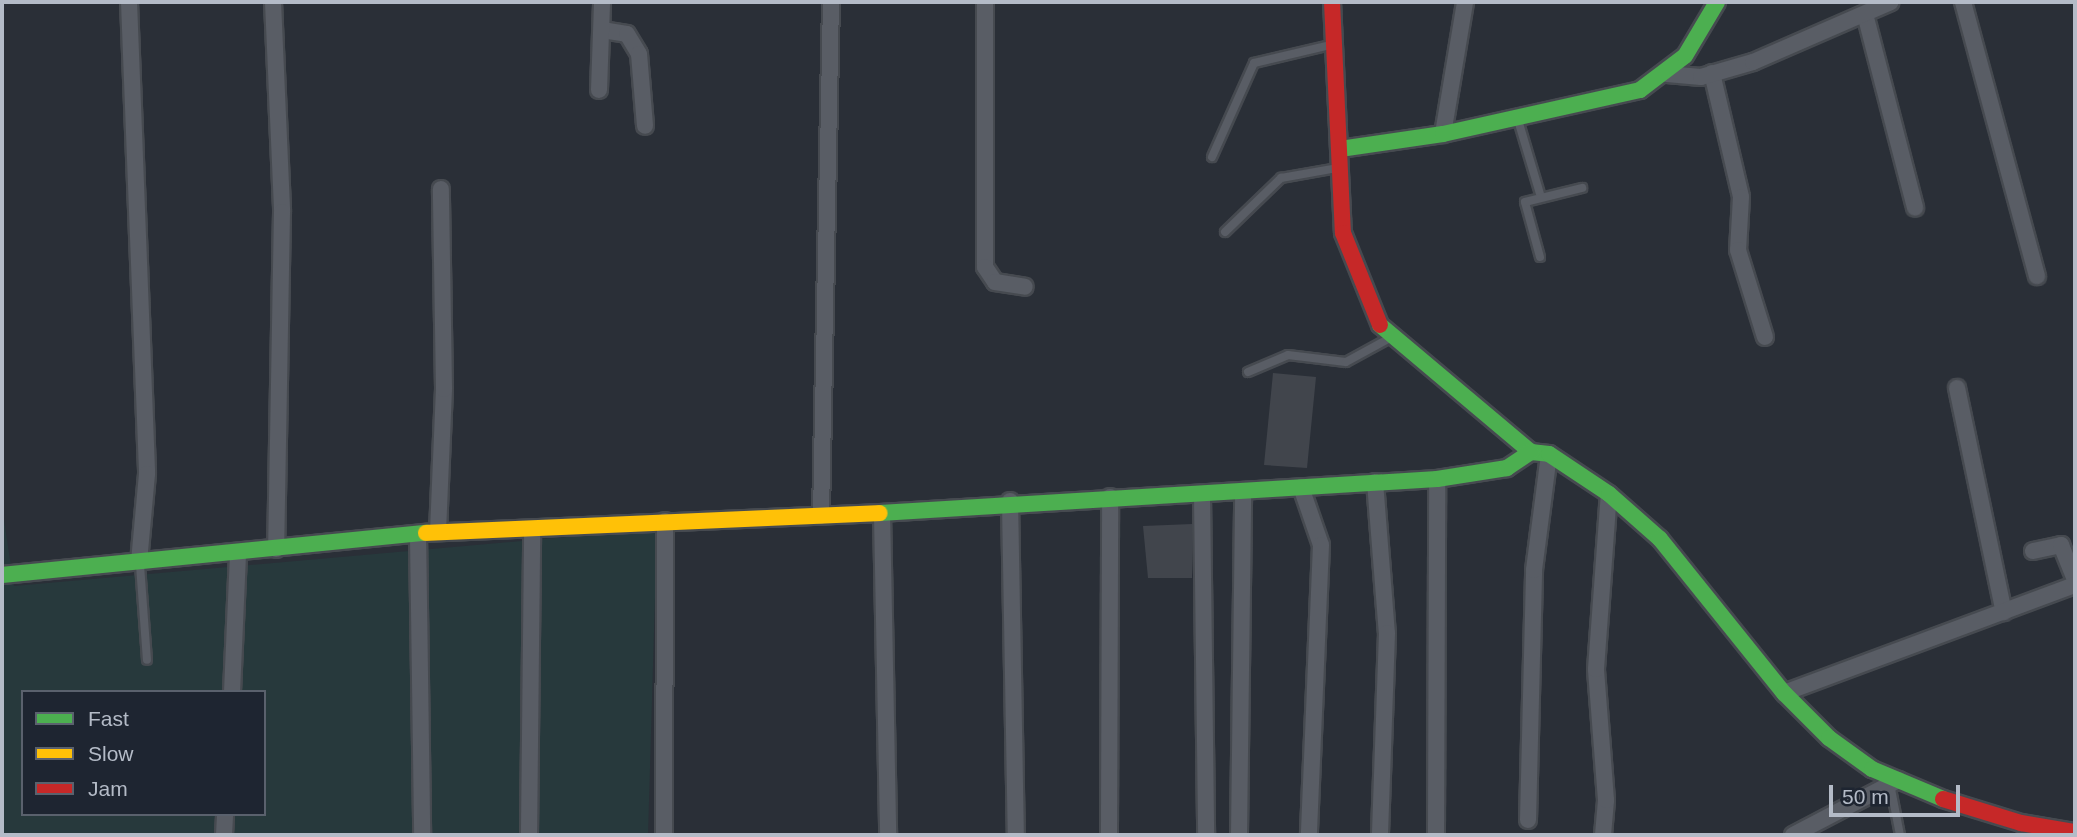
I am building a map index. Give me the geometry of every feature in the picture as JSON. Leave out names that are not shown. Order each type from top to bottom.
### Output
[{"type":"street","points":[[129,2],[147,474],[139,562]]},
{"type":"street","points":[[273,2],[282,212],[276,549]]},
{"type":"street","points":[[599,90],[602,2]]},
{"type":"street","points":[[821,516],[831,2]]},
{"type":"street","points":[[985,2],[985,267],[995,282],[1025,287]]},
{"type":"street","points":[[1332,2],[1343,233],[1356,272],[1379,324],[1531,452],[1549,454],[1609,494],[1660,539],[1784,693],[1829,738],[1894,782],[2021,823],[2075,832]]},
{"type":"street","points":[[1443,134],[1465,2]]},
{"type":"street","points":[[1340,149],[1443,134],[1640,90],[1667,74],[1685,56],[1717,2]]},
{"type":"street","points":[[1667,74],[1712,74],[1891,2]]},
{"type":"street","points":[[1963,2],[2037,276]]},
{"type":"street","points":[[1865,14],[1915,208]]},
{"type":"street","points":[[602,30],[627,34],[639,54],[645,126]]},
{"type":"street","points":[[1712,74],[1741,197],[1738,250],[1765,337]]},
{"type":"street","points":[[438,532],[444,389],[441,189]]},
{"type":"street","points":[[1957,388],[2004,611]]},
{"type":"street","points":[[2,575],[438,532],[883,513],[1010,501],[1202,495],[1437,479],[1507,468],[1531,452]]},
{"type":"street","points":[[1528,820],[1534,570],[1549,454]]},
{"type":"street","points":[[1436,835],[1437,479]]},
{"type":"street","points":[[1375,482],[1387,633],[1380,835]]},
{"type":"street","points":[[1301,487],[1321,545],[1310,835]]},
{"type":"street","points":[[1239,835],[1242,492]]},
{"type":"street","points":[[1603,835],[1606,800],[1596,669],[1609,494]]},
{"type":"street","points":[[1202,495],[1206,835]]},
{"type":"street","points":[[1109,835],[1110,497]]},
{"type":"street","points":[[1010,501],[1016,835]]},
{"type":"street","points":[[883,513],[888,835]]},
{"type":"street","points":[[664,835],[665,521]]},
{"type":"street","points":[[529,835],[532,530]]},
{"type":"street","points":[[418,534],[422,835]]},
{"type":"street","points":[[1784,693],[2075,582],[2061,545],[2033,551]]},
{"type":"street","points":[[232,690],[238,552]]},
{"type":"street","points":[[1793,835],[1894,782]]},
{"type":"street","points":[[224,835],[225,816]]},
{"type":"lane","points":[[1212,157],[1254,63],[1334,44]]},
{"type":"lane","points":[[1517,118],[1540,194]]},
{"type":"lane","points":[[1225,232],[1281,178],[1340,168]]},
{"type":"lane","points":[[1540,257],[1524,209],[1529,197],[1582,188]]},
{"type":"lane","points":[[1248,372],[1288,355],[1346,362],[1393,337]]},
{"type":"lane","points":[[139,562],[147,660]]},
{"type":"lane","points":[[1894,782],[1900,835]]},
{"type":"shaded area","points":[[2,507],[14,586],[657,529],[648,835],[2,835]]},
{"type":"building","points":[[1273,373],[1316,377],[1307,468],[1264,465]]},
{"type":"building","points":[[1192,524],[1192,578],[1148,578],[1143,526]]},
{"type":"traffic: fast","points":[[1340,149],[1443,134],[1640,90],[1685,56],[1717,2]]},
{"type":"traffic: fast","points":[[1380,325],[1531,452],[1549,454],[1609,494],[1660,539],[1784,693],[1829,738],[1872,769],[1943,799]]},
{"type":"traffic: fast","points":[[880,513],[1437,479],[1507,468],[1531,452]]},
{"type":"traffic: fast","points":[[2,575],[426,533]]},
{"type":"traffic: slow","points":[[426,533],[880,513]]},
{"type":"traffic: jam","points":[[1332,2],[1343,233],[1380,325]]},
{"type":"traffic: jam","points":[[1943,799],[2021,823],[2075,832]]}]
